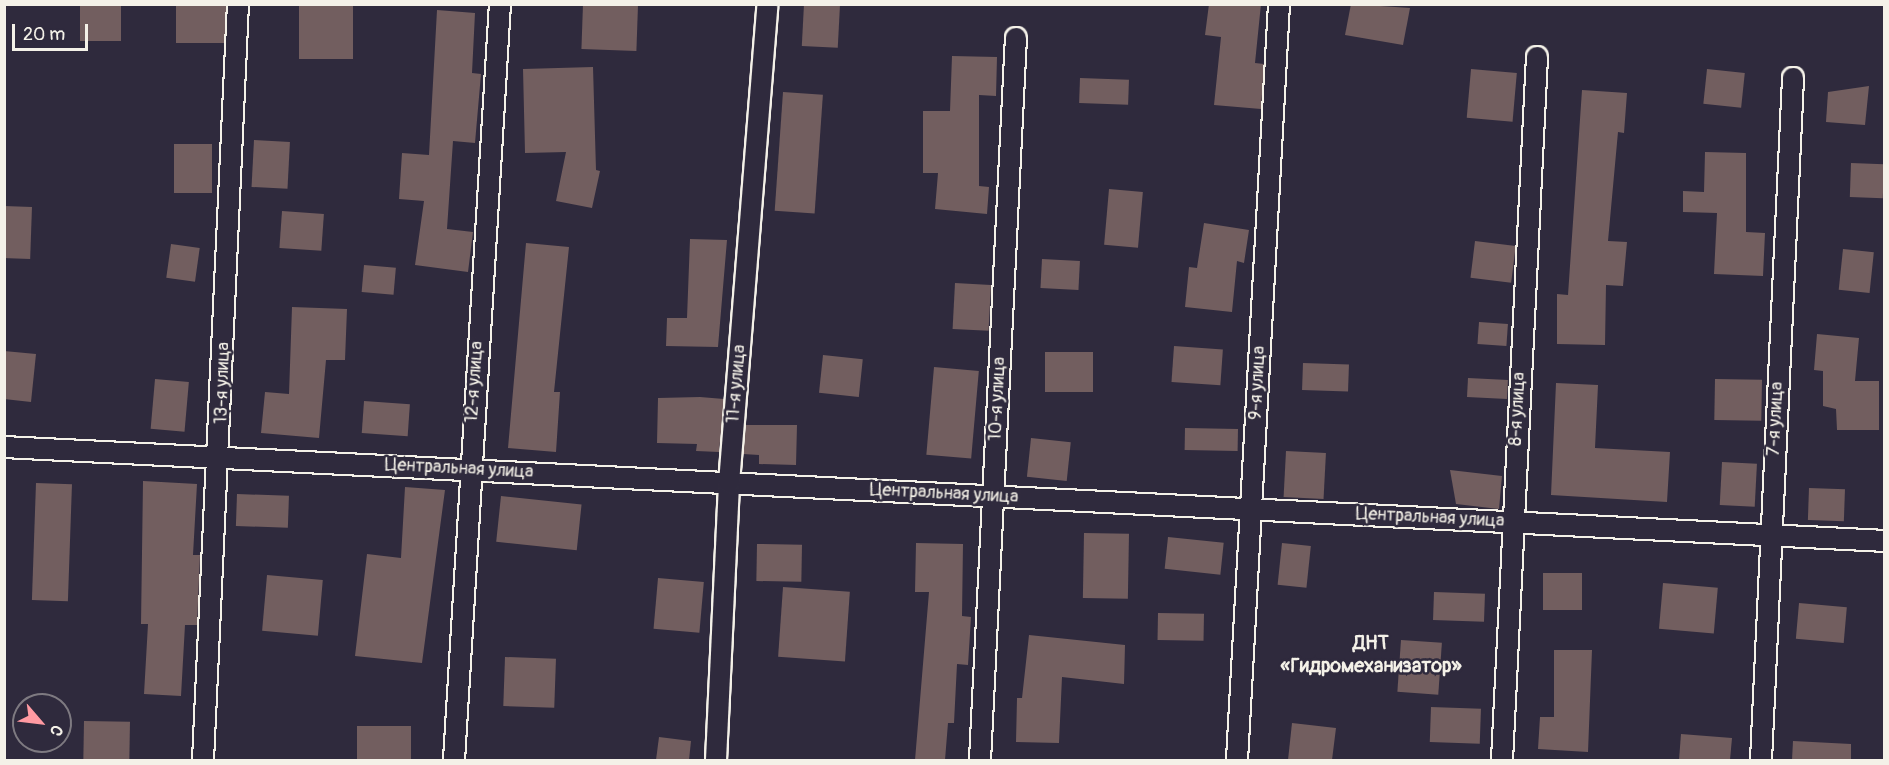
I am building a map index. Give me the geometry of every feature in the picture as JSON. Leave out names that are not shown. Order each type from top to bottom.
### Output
[{"type":"street","name":"13-я улица","points":[[202,760],[220,456],[238,4]]},
{"type":"street","name":"12-я улица","points":[[454,760],[469,470],[500,4]]},
{"type":"street","name":"9-я улица","points":[[1237,760],[1279,4]]},
{"type":"street","name":"11-я улица","points":[[716,760],[729,483],[767,7]]},
{"type":"street","name":"10-я улица","points":[[980,760],[1016,38]]},
{"type":"street","name":"8-я улица","points":[[1502,760],[1512,522],[1537,57]]},
{"type":"street","name":"7-я улица","points":[[1761,760],[1792,78]]},
{"type":"street","name":"Центральная улица","points":[[4,447],[1884,541]]},
{"type":"building","points":[[80,4],[121,4],[121,41],[80,41]]},
{"type":"building","points":[[176,4],[226,4],[226,43],[176,43]]},
{"type":"building","points":[[299,4],[353,4],[353,59],[299,59]]},
{"type":"building","points":[[583,4],[638,6],[636,51],[581,49]]},
{"type":"building","points":[[804,4],[840,6],[838,48],[802,46]]},
{"type":"building","points":[[1209,4],[1261,4],[1255,63],[1264,64],[1261,109],[1214,105],[1221,37],[1205,35]]},
{"type":"building","points":[[1351,4],[1410,8],[1403,45],[1345,35]]},
{"type":"building","points":[[437,10],[475,13],[472,73],[481,74],[475,143],[453,141],[447,229],[473,232],[468,272],[415,265],[424,201],[399,199],[402,153],[429,155]]},
{"type":"building","points":[[952,56],[997,57],[996,96],[979,95],[979,186],[989,187],[987,214],[935,209],[938,173],[923,173],[923,111],[950,111]]},
{"type":"building","points":[[593,67],[596,170],[600,171],[592,208],[556,201],[566,152],[525,153],[523,69]]},
{"type":"building","points":[[1471,69],[1517,73],[1513,122],[1467,118]]},
{"type":"building","points":[[1707,69],[1745,73],[1741,108],[1703,104]]},
{"type":"building","points":[[1080,78],[1129,80],[1128,105],[1079,103]]},
{"type":"building","points":[[1869,86],[1865,125],[1826,122],[1828,92]]},
{"type":"building","points":[[1582,90],[1627,93],[1624,133],[1618,132],[1608,241],[1627,242],[1623,286],[1606,285],[1605,345],[1557,344],[1557,294],[1568,295]]},
{"type":"building","points":[[783,92],[823,95],[815,214],[775,211]]},
{"type":"building","points":[[254,140],[290,142],[287,189],[252,187]]},
{"type":"building","points":[[174,144],[212,144],[212,193],[174,193]]},
{"type":"building","points":[[1705,152],[1746,153],[1746,232],[1765,233],[1763,276],[1714,274],[1717,213],[1683,212],[1683,191],[1704,192]]},
{"type":"building","points":[[1851,163],[1884,164],[1883,198],[1850,197]]},
{"type":"building","points":[[1109,189],[1143,192],[1138,248],[1104,245]]},
{"type":"building","points":[[4,206],[32,207],[30,259],[4,258]]},
{"type":"building","points":[[282,211],[324,214],[321,251],[279,248]]},
{"type":"building","points":[[1204,223],[1249,230],[1244,263],[1237,261],[1232,312],[1185,307],[1189,267],[1197,268]]},
{"type":"building","points":[[690,239],[727,240],[718,347],[666,346],[667,318],[687,318]]},
{"type":"building","points":[[1475,241],[1516,246],[1511,283],[1470,278]]},
{"type":"building","points":[[526,243],[569,247],[554,392],[560,392],[556,452],[508,448]]},
{"type":"building","points":[[171,244],[200,248],[195,282],[166,278]]},
{"type":"building","points":[[1843,249],[1874,252],[1870,293],[1839,290]]},
{"type":"building","points":[[1042,259],[1080,261],[1078,290],[1040,288]]},
{"type":"building","points":[[364,265],[396,268],[394,295],[362,292]]},
{"type":"building","points":[[955,283],[991,285],[989,331],[953,329]]},
{"type":"building","points":[[292,307],[347,309],[345,360],[326,360],[319,438],[261,433],[265,392],[289,394]]},
{"type":"building","points":[[1479,322],[1508,324],[1506,346],[1477,344]]},
{"type":"building","points":[[1817,334],[1859,338],[1855,381],[1879,381],[1879,430],[1837,430],[1836,409],[1823,406],[1823,371],[1814,370]]},
{"type":"building","points":[[1174,346],[1223,349],[1220,385],[1171,382]]},
{"type":"building","points":[[4,351],[36,354],[31,402],[4,399]]},
{"type":"building","points":[[1045,352],[1093,352],[1093,392],[1045,392]]},
{"type":"building","points":[[823,355],[863,359],[859,397],[819,393]]},
{"type":"building","points":[[1303,363],[1349,365],[1348,392],[1302,390]]},
{"type":"building","points":[[934,367],[979,371],[971,459],[926,455]]},
{"type":"building","points":[[1468,378],[1508,380],[1507,399],[1467,397]]},
{"type":"building","points":[[155,379],[189,382],[185,432],[151,429]]},
{"type":"building","points":[[1715,379],[1762,380],[1761,421],[1714,420]]},
{"type":"building","points":[[1556,383],[1598,385],[1595,448],[1670,452],[1667,502],[1551,495]]},
{"type":"building","points":[[658,398],[724,399],[719,452],[696,451],[697,444],[657,443]]},
{"type":"building","points":[[364,401],[410,404],[408,436],[362,433]]},
{"type":"building","points":[[746,425],[797,425],[796,465],[759,464],[759,455],[743,454]]},
{"type":"building","points":[[1185,428],[1238,429],[1238,451],[1185,450]]},
{"type":"building","points":[[1031,438],[1071,442],[1067,481],[1027,477]]},
{"type":"building","points":[[1286,451],[1326,453],[1324,499],[1284,497]]},
{"type":"building","points":[[1722,462],[1757,464],[1755,507],[1720,505]]},
{"type":"building","points":[[1450,470],[1502,476],[1499,509],[1456,504]]},
{"type":"building","points":[[143,481],[197,484],[193,555],[200,555],[197,625],[185,625],[181,696],[144,694],[148,624],[141,624]]},
{"type":"building","points":[[36,483],[72,484],[68,601],[32,600]]},
{"type":"building","points":[[405,487],[445,490],[422,663],[355,656],[367,554],[401,558]]},
{"type":"building","points":[[1809,488],[1845,489],[1844,521],[1808,520]]},
{"type":"building","points":[[237,494],[289,496],[288,528],[236,526]]},
{"type":"building","points":[[501,496],[582,504],[577,550],[496,542]]},
{"type":"building","points":[[1084,533],[1129,534],[1128,599],[1083,598]]},
{"type":"building","points":[[1168,537],[1224,543],[1220,575],[1165,569]]},
{"type":"building","points":[[916,543],[963,544],[962,616],[971,617],[968,665],[957,664],[954,723],[948,723],[945,760],[915,760],[929,592],[915,592]]},
{"type":"building","points":[[1282,543],[1311,546],[1306,588],[1278,585]]},
{"type":"building","points":[[757,544],[802,545],[801,582],[756,581]]},
{"type":"building","points":[[1543,573],[1582,573],[1582,610],[1543,610]]},
{"type":"building","points":[[267,575],[323,580],[318,636],[262,631]]},
{"type":"building","points":[[658,578],[704,582],[699,633],[654,629]]},
{"type":"building","points":[[1663,583],[1718,588],[1714,634],[1659,629]]},
{"type":"building","points":[[783,587],[850,592],[845,662],[778,657]]},
{"type":"building","points":[[1434,592],[1485,594],[1484,622],[1433,620]]},
{"type":"building","points":[[1799,603],[1847,607],[1844,643],[1796,639]]},
{"type":"building","points":[[1158,613],[1204,614],[1204,641],[1158,640]]},
{"type":"building","points":[[1029,635],[1125,645],[1124,684],[1062,677],[1059,743],[1016,742],[1017,698],[1022,698]]},
{"type":"building","points":[[1401,640],[1442,643],[1438,695],[1397,692]]},
{"type":"building","points":[[1554,650],[1592,650],[1588,752],[1538,749],[1540,717],[1554,717]]},
{"type":"building","points":[[505,657],[556,659],[554,708],[503,706]]},
{"type":"building","points":[[1431,707],[1481,709],[1480,744],[1430,742]]},
{"type":"building","points":[[84,721],[130,722],[129,760],[83,760]]},
{"type":"building","points":[[1292,723],[1336,728],[1332,760],[1288,760]]},
{"type":"building","points":[[357,726],[411,726],[411,760],[357,760]]},
{"type":"building","points":[[1681,734],[1732,738],[1730,760],[1679,760]]},
{"type":"building","points":[[659,737],[691,741],[689,760],[656,760]]},
{"type":"building","points":[[1793,741],[1851,744],[1851,760],[1792,760]]},
{"type":"district","name":"ДНТ «Гидромеханизатор»","points":[[1371,654]]}]
